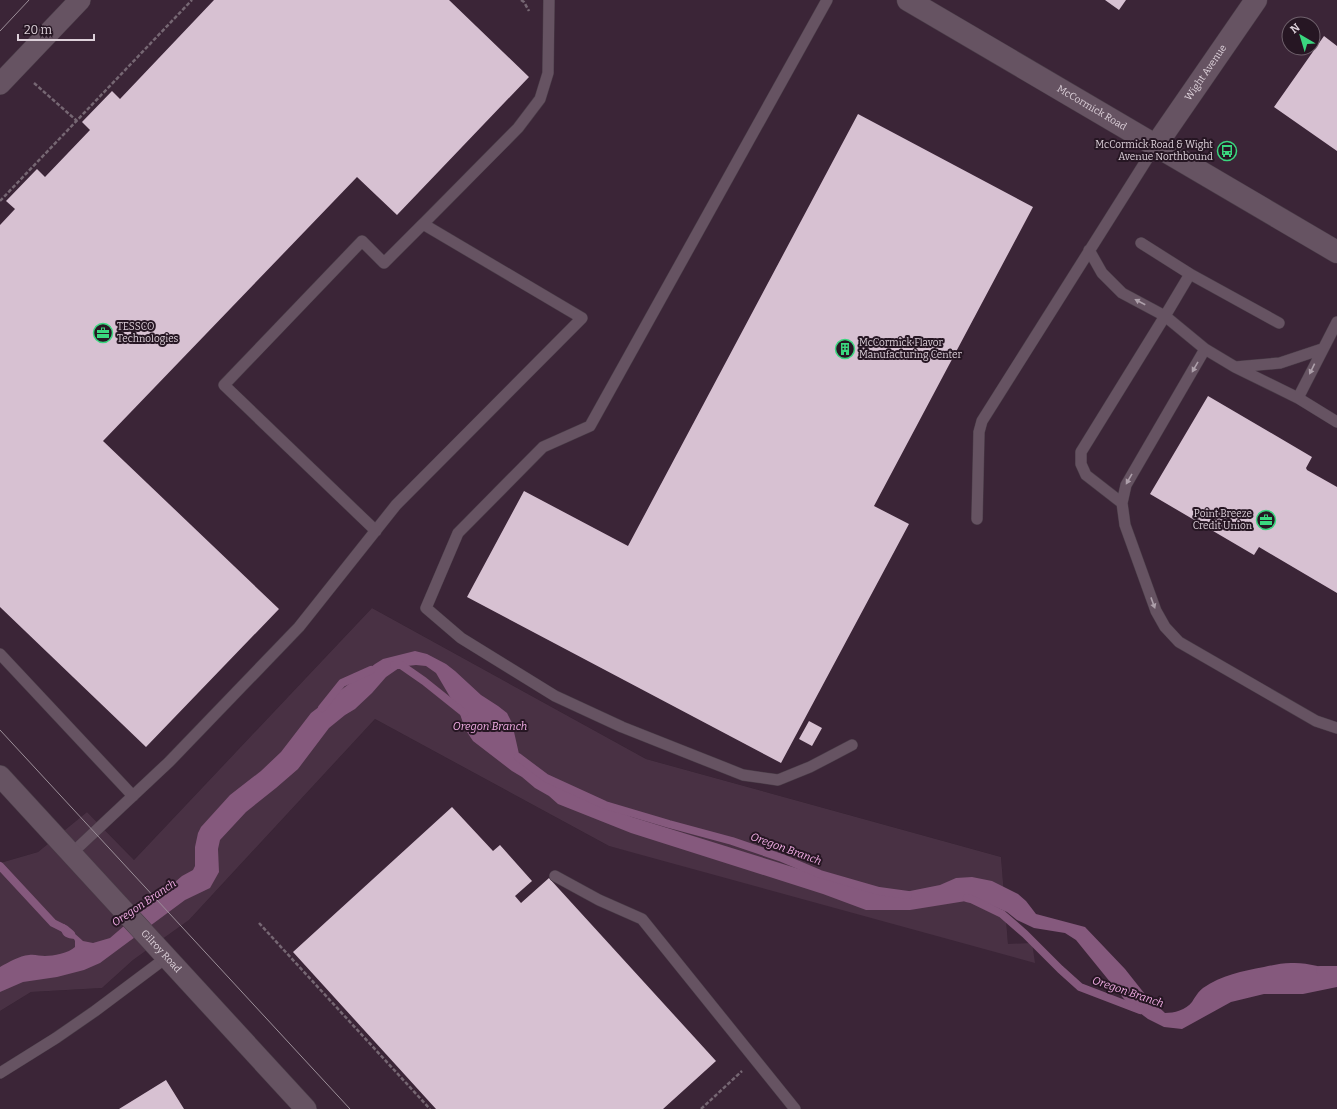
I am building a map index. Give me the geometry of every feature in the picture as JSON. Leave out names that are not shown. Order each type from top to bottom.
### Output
[{"type":"main road","name":"McCormick Road","points":[[908,0],[1337,252]]},
{"type":"main road","name":"Wight Avenue","points":[[1156,145],[1256,0]]},
{"type":"street","points":[[0,84],[80,0]]},
{"type":"street","name":"Gilroy Road","points":[[0,776],[306,1109]]},
{"type":"lane","points":[[376,531],[224,385],[362,242],[384,263],[518,128],[540,99],[548,73],[549,0]]},
{"type":"lane","points":[[827,0],[590,426],[543,447],[458,533],[426,608],[461,638],[555,696],[622,727],[743,775],[778,780],[810,767],[852,745]]},
{"type":"lane","points":[[978,519],[979,432],[982,421],[1156,145]]},
{"type":"lane","points":[[71,854],[169,762],[299,627],[396,505],[582,318],[423,224]]},
{"type":"lane","points":[[1141,243],[1190,274],[1279,323]]},
{"type":"lane","points":[[1089,250],[1102,273],[1122,293],[1166,316],[1206,349],[1235,367],[1298,398],[1337,422]]},
{"type":"lane","points":[[1122,503],[1086,475],[1081,464],[1081,452],[1166,316],[1190,274]]},
{"type":"lane","points":[[1298,398],[1337,322]]},
{"type":"lane","points":[[1206,349],[1126,485],[1122,503],[1125,525],[1156,612],[1165,627],[1179,642],[1316,721],[1337,728]]},
{"type":"lane","points":[[1235,367],[1280,363],[1322,349]]},
{"type":"lane","points":[[0,654],[133,796]]},
{"type":"lane","points":[[555,876],[599,900],[642,919],[795,1109]]},
{"type":"lane","points":[[0,1072],[95,1012],[167,957]]},
{"type":"path","points":[[0,201],[192,0]]},
{"type":"path","points":[[522,0],[529,11],[529,18]]},
{"type":"path","points":[[16,66],[76,121]]},
{"type":"path","points":[[259,923],[430,1109]]},
{"type":"path","points":[[701,1109],[755,1059]]},
{"type":"shaded area","points":[[0,0],[1337,0],[1337,1109],[0,1109],[0,1011],[31,992],[102,988],[133,960],[189,920],[375,719],[609,846],[1008,944],[1001,857],[646,759],[372,608],[134,860],[87,812],[38,852],[0,863]]},
{"type":"shaded area","points":[[372,608],[646,759],[1001,857],[1008,944],[1032,943],[1035,963],[609,846],[375,719],[189,920],[133,960],[102,988],[31,992],[0,1011],[0,863],[38,852],[87,812],[134,860]]},
{"type":"water","name":"Oregon Branch","points":[[415,651],[427,654],[446,664],[481,695],[507,713],[512,723],[519,754],[528,766],[557,786],[632,817],[883,895],[940,885],[956,878],[972,877],[992,881],[1018,894],[1026,901],[1036,914],[1085,927],[1125,969],[1144,993],[1165,1013],[1176,1012],[1187,1007],[1201,990],[1217,980],[1240,972],[1281,964],[1303,963],[1337,970],[1337,987],[1303,994],[1264,994],[1231,1002],[1182,1029],[1164,1027],[1148,1019],[1128,1004],[1076,940],[1065,933],[1034,928],[1017,920],[1007,912],[993,906],[966,901],[910,910],[866,910],[823,894],[631,833],[558,804],[473,741],[465,729],[460,714],[436,673],[426,666],[416,665],[399,668],[386,677],[355,709],[329,728],[298,769],[246,812],[220,840],[218,849],[219,872],[210,888],[185,900],[100,963],[84,970],[57,977],[23,982],[0,992],[0,967],[22,957],[31,955],[56,955],[69,951],[75,947],[74,939],[66,937],[61,930],[64,924],[83,941],[93,943],[110,938],[182,876],[193,870],[195,866],[195,847],[201,827],[230,795],[261,771],[281,752],[311,713],[383,659]]},
{"type":"building","name":"TESSCO Technologies","points":[[214,0],[449,0],[529,77],[397,215],[357,177],[103,441],[279,609],[146,747],[0,607],[0,225],[15,209],[6,201],[37,169],[45,177],[90,130],[82,122],[112,91],[120,99]]},
{"type":"building","points":[[1105,0],[1126,0],[1119,10]]},
{"type":"building","points":[[1324,36],[1337,46],[1337,151],[1274,107],[1310,56],[1321,56],[1321,40]]},
{"type":"building","name":"McCormick Flavor Manufacturing Center","points":[[858,114],[1033,207],[874,506],[909,524],[781,763],[467,597],[524,491],[628,546]]},
{"type":"building","name":"Point Breeze Credit Union","points":[[1208,396],[1312,457],[1306,468],[1307,470],[1337,487],[1337,593],[1259,547],[1254,555],[1150,494]]},
{"type":"building","points":[[809,721],[822,728],[812,746],[799,739]]},
{"type":"building","points":[[452,807],[493,851],[500,845],[532,881],[515,896],[521,903],[549,878],[716,1061],[663,1109],[436,1109],[293,952]]},
{"type":"building","points":[[166,1080],[184,1109],[119,1109]]},
{"type":"waterway","name":"Oregon Branch","points":[[394,665],[401,665],[424,681],[464,713]]},
{"type":"waterway","name":"Oregon Branch","points":[[322,708],[342,683],[371,670]]},
{"type":"waterway","name":"Oregon Branch","points":[[518,757],[546,778],[605,805],[732,841],[782,858],[820,874],[879,891],[908,895]]},
{"type":"waterway","points":[[0,866],[53,923],[71,934]]},
{"type":"waterway","name":"Oregon Branch","points":[[967,898],[1002,914],[1080,987],[1140,1010]]},
{"type":"waterway","name":"Oregon Branch","points":[[1320,970],[1337,970]]},
{"type":"tram line","points":[[0,31],[29,0]]},
{"type":"tram line","points":[[0,730],[350,1109]]},
{"type":"place","name":"McCormick Road & Wight Avenue Northbound","points":[[1227,151]]},
{"type":"place","name":"TESSCO Technologies","points":[[103,333]]},
{"type":"place","name":"McCormick Flavor Manufacturing Center","points":[[845,349]]},
{"type":"place","name":"Point Breeze Credit Union","points":[[1266,520]]}]
